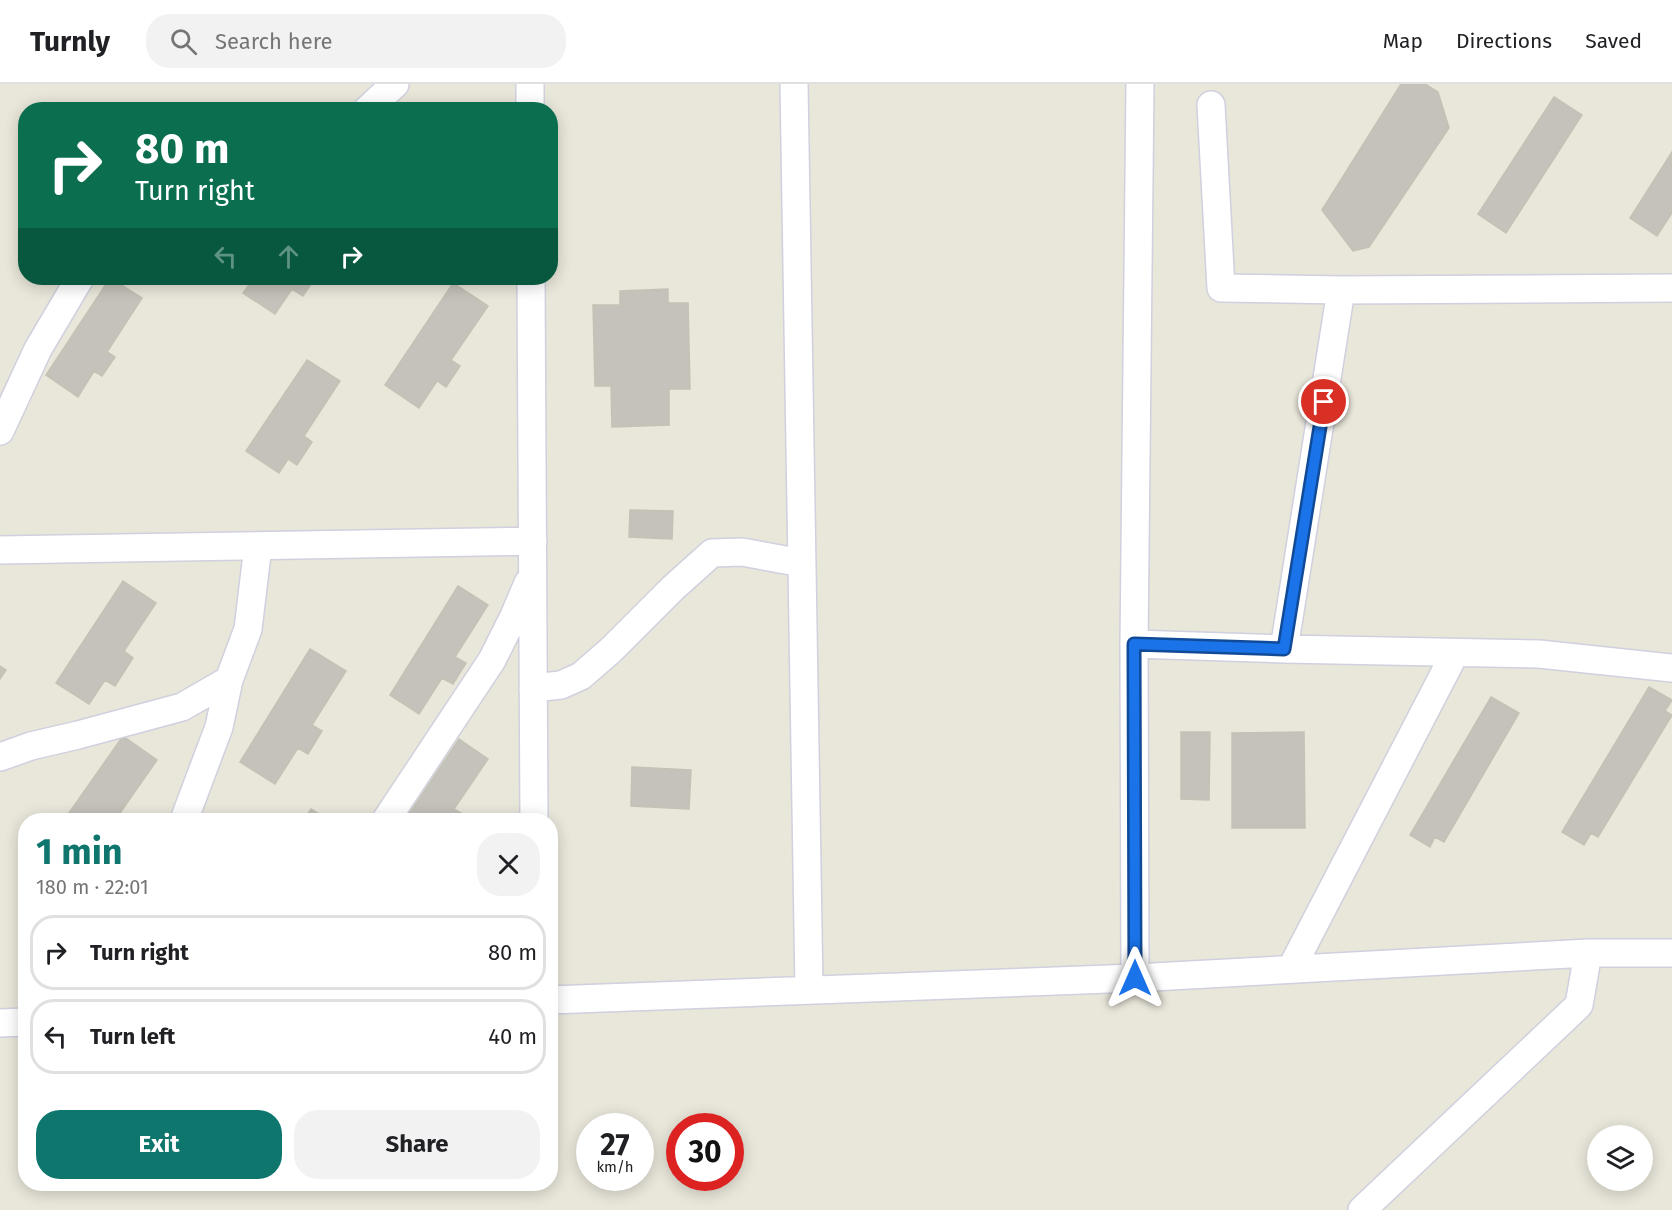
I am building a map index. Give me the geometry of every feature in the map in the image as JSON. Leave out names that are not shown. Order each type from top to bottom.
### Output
[{"type":"street","points":[[376,102],[395,84]]},
{"type":"street","points":[[530,84],[530,102]]},
{"type":"street","points":[[794,84],[809,989]]},
{"type":"street","points":[[1135,978],[1134,644],[1140,84]]},
{"type":"street","points":[[1211,105],[1221,288],[1341,290],[1672,288]]},
{"type":"street","points":[[0,431],[38,349],[76,285]]},
{"type":"street","points":[[531,285],[534,813]]},
{"type":"street","points":[[1284,649],[1341,290]]},
{"type":"street","points":[[0,550],[533,541]]},
{"type":"street","points":[[187,813],[219,727],[229,680],[249,629],[258,546]]},
{"type":"street","points":[[533,688],[561,685],[581,676],[712,553],[742,552],[802,563]]},
{"type":"street","points":[[391,813],[492,660],[533,571]]},
{"type":"street","points":[[1134,644],[1539,654],[1672,669]]},
{"type":"street","points":[[1291,969],[1455,653]]},
{"type":"street","points":[[0,757],[31,746],[182,707],[229,680]]},
{"type":"street","points":[[558,1000],[1135,978],[1588,953],[1672,953]]},
{"type":"street","points":[[1362,1210],[1579,1005],[1588,953]]},
{"type":"street","points":[[0,1023],[18,1022]]},
{"type":"building","points":[[1401,84],[1425,84],[1438,92],[1449,128],[1369,247],[1353,251],[1322,210]]},
{"type":"building","points":[[1554,97],[1582,115],[1506,233],[1478,214]]},
{"type":"building","points":[[1672,152],[1672,213],[1657,236],[1630,218]]},
{"type":"building","points":[[105,285],[121,285],[142,298],[107,352],[115,357],[102,376],[94,371],[78,397],[46,375]]},
{"type":"building","points":[[249,285],[310,285],[303,296],[292,289],[275,314],[243,293]]},
{"type":"building","points":[[452,285],[456,285],[488,306],[451,360],[460,366],[446,387],[437,381],[419,408],[385,385]]},
{"type":"building","points":[[668,289],[668,303],[688,303],[690,389],[669,389],[669,425],[612,427],[611,386],[595,386],[593,305],[620,305],[620,291]]},
{"type":"building","points":[[307,360],[340,381],[304,436],[312,442],[297,465],[288,459],[279,473],[246,451]]},
{"type":"building","points":[[630,510],[673,511],[672,539],[629,537]]},
{"type":"building","points":[[123,581],[156,603],[124,651],[133,658],[115,686],[105,680],[89,704],[56,683]]},
{"type":"building","points":[[458,586],[488,605],[455,657],[466,663],[453,684],[442,678],[419,714],[390,695]]},
{"type":"building","points":[[310,649],[346,671],[312,725],[322,731],[308,754],[298,748],[275,784],[240,762]]},
{"type":"building","points":[[0,666],[6,670],[0,679]]},
{"type":"building","points":[[1649,687],[1672,700],[1665,711],[1672,715],[1598,837],[1591,833],[1584,845],[1562,832]]},
{"type":"building","points":[[1491,697],[1519,713],[1444,842],[1435,837],[1430,847],[1410,835]]},
{"type":"building","points":[[1181,732],[1210,732],[1209,800],[1181,799]]},
{"type":"building","points":[[1304,732],[1305,828],[1232,828],[1232,733]]},
{"type":"building","points":[[123,736],[157,760],[120,813],[69,813]]},
{"type":"building","points":[[459,739],[488,759],[454,809],[461,813],[410,813]]},
{"type":"building","points":[[632,767],[691,770],[689,809],[631,806]]},
{"type":"route","points":[[1135,978],[1134,644],[1284,649],[1324,402]]}]
